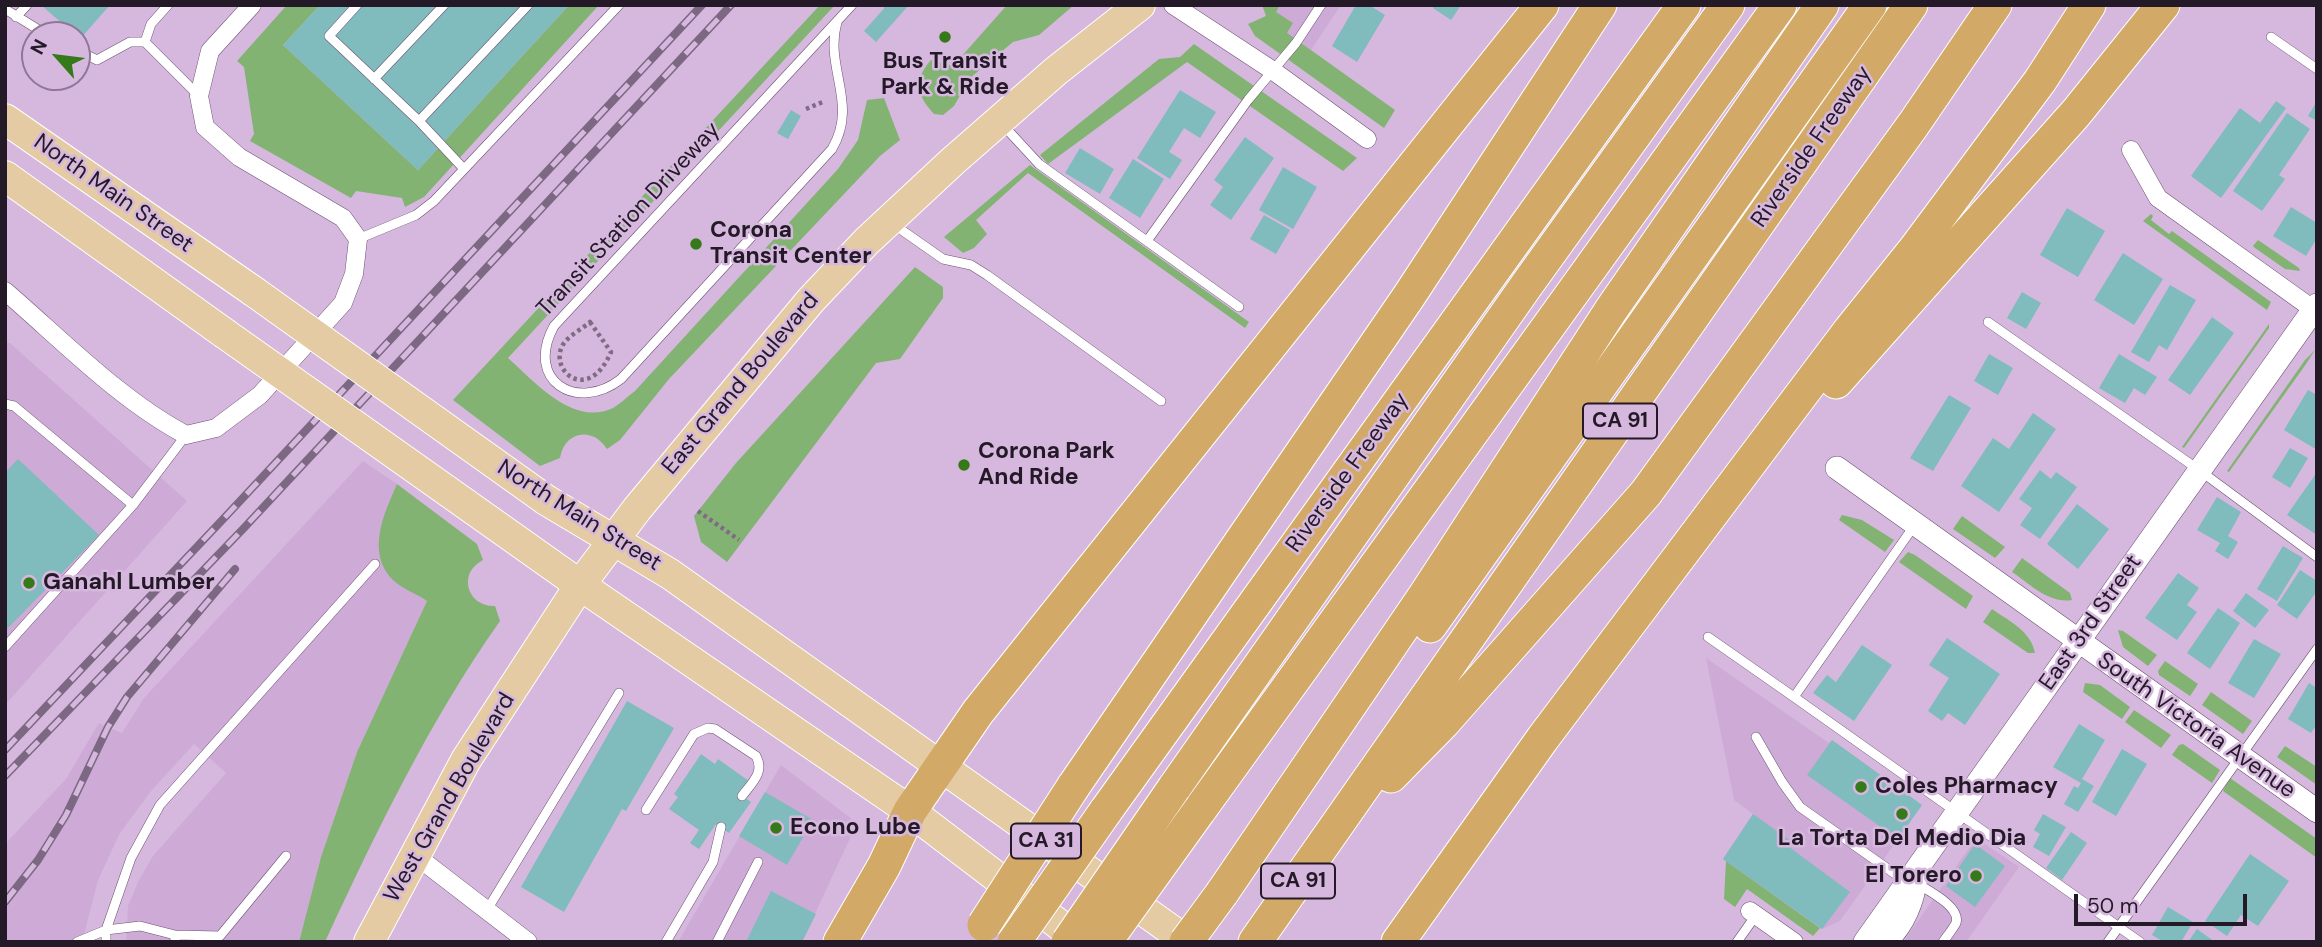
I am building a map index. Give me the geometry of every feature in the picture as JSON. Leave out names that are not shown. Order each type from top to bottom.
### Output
[{"type":"highway","points":[[840,942],[884,866],[910,811],[986,702],[1542,5]]},
{"type":"highway","points":[[979,933],[1073,787],[1409,296],[1600,5]]},
{"type":"highway","name":"Riverside Freeway","points":[[1014,942],[1684,5]]},
{"type":"highway","points":[[1068,942],[1525,286],[1728,5]]},
{"type":"highway","points":[[1105,942],[1780,5]]},
{"type":"highway","points":[[1187,942],[1425,595],[1611,310],[1822,5]]},
{"type":"highway","points":[[1291,792],[1314,781],[1333,763],[1870,5]]},
{"type":"highway","name":"Riverside Freeway","points":[[1261,933],[1911,5]]},
{"type":"highway","points":[[1330,836],[1444,723],[1646,493],[1913,125],[1995,5]]},
{"type":"highway","points":[[1398,942],[1543,738],[1850,330],[1924,238],[2040,81],[2089,5]]},
{"type":"highway","points":[[1666,575],[2076,113],[2163,5]]},
{"type":"main road","name":"East Grand Boulevard","points":[[580,585],[612,541],[811,300],[889,221],[999,120],[1085,47],[1140,5]]},
{"type":"main road","name":"North Main Street","points":[[5,119],[546,500],[670,574],[1187,942]]},
{"type":"main road","name":"North Main Street","points":[[5,176],[580,585],[910,811],[1082,942]]},
{"type":"main road","name":"West Grand Boulevard","points":[[369,942],[466,760],[580,585]]},
{"type":"street","points":[[5,291],[122,393],[186,435],[216,428],[260,395],[343,303],[354,274],[358,239],[343,218],[239,157],[205,127],[199,96],[210,51],[252,5]]},
{"type":"street","points":[[1173,5],[1272,70],[1367,139]]},
{"type":"street","points":[[2131,150],[2158,198],[2316,309]]},
{"type":"street","name":"East 3rd Street","points":[[1953,810],[1980,777],[2316,309]]},
{"type":"street","name":"South Victoria Avenue","points":[[1837,468],[2317,811]]},
{"type":"street","points":[[1865,942],[1913,877],[1953,810]]},
{"type":"street","points":[[415,855],[487,910],[509,936],[528,942]]},
{"type":"street","points":[[1885,942],[1907,914],[1913,877]]},
{"type":"street","points":[[1753,913],[1785,939]]},
{"type":"lane","points":[[16,17],[27,5]]},
{"type":"lane","points":[[145,42],[151,24],[168,5]]},
{"type":"lane","points":[[357,5],[328,36],[419,121],[464,169]]},
{"type":"lane","points":[[374,79],[444,5]]},
{"type":"lane","points":[[419,121],[528,5]]},
{"type":"lane","points":[[358,239],[415,215],[434,201],[619,5]]},
{"type":"lane","name":"Transit Station Driveway","points":[[837,22],[833,46],[844,116],[838,139],[827,156],[621,379],[598,392],[572,391],[558,385],[546,367],[543,353],[545,341],[554,326],[852,5]]},
{"type":"lane","points":[[1147,241],[1272,70],[1296,43],[1321,5]]},
{"type":"lane","points":[[5,9],[23,21]]},
{"type":"lane","points":[[2271,37],[2317,69]]},
{"type":"lane","points":[[91,57],[97,60],[131,42],[145,42],[199,96]]},
{"type":"lane","points":[[999,120],[1039,164],[1239,307]]},
{"type":"lane","points":[[889,221],[943,259],[971,265],[987,275],[1161,401]]},
{"type":"lane","points":[[1988,322],[2199,470],[2317,557]]},
{"type":"lane","points":[[5,404],[14,406],[133,505]]},
{"type":"lane","points":[[5,647],[133,505],[186,435]]},
{"type":"lane","points":[[1794,697],[1915,524]]},
{"type":"lane","points":[[106,942],[106,930],[131,858],[160,805],[375,564]]},
{"type":"lane","points":[[1708,637],[2140,942]]},
{"type":"lane","points":[[2108,942],[2317,649]]},
{"type":"lane","points":[[487,910],[620,693]]},
{"type":"lane","points":[[646,810],[694,734],[708,728],[715,729],[756,756],[760,762],[757,776],[742,796]]},
{"type":"lane","points":[[1756,737],[1800,807],[1913,877],[1949,906],[1955,914],[1956,922],[1943,942]]},
{"type":"lane","points":[[666,942],[713,862],[721,827]]},
{"type":"lane","points":[[77,942],[106,930],[140,926],[175,938],[220,936],[286,856]]},
{"type":"lane","points":[[717,942],[758,862]]},
{"type":"lane","points":[[1737,942],[1753,913]]},
{"type":"path","points":[[806,109],[825,101]]},
{"type":"path","points":[[590,323],[601,338],[611,352],[601,372],[591,379],[581,380],[565,371],[560,364],[560,354],[562,345],[568,338],[590,323]]},
{"type":"path","points":[[698,511],[739,540]]},
{"type":"shaded area","points":[[1262,5],[1341,5],[1311,50],[1271,22]]},
{"type":"shaded area","points":[[5,343],[10,343],[187,501],[5,705]]},
{"type":"shaded area","points":[[363,461],[397,484],[387,506],[394,581],[427,601],[357,752],[321,857],[299,942],[126,942],[128,906],[153,856],[226,773],[194,744],[152,790],[120,833],[98,880],[84,942],[5,942],[5,844],[66,779],[99,723],[122,733],[144,698]]},
{"type":"shaded area","points":[[1706,658],[1829,743],[1832,740],[1922,805],[1840,921],[1822,929],[1723,859],[1753,814],[1734,800]]},
{"type":"shaded area","points":[[781,765],[857,823],[802,942],[678,942]]},
{"type":"shaded area","points":[[1976,838],[2019,867],[1966,942],[1903,942]]},
{"type":"green space","points":[[287,5],[320,5],[283,45],[418,170],[569,5],[599,5],[424,197],[405,207],[402,198],[356,191],[351,198],[250,141],[254,134],[244,67],[237,61]]},
{"type":"green space","points":[[820,5],[835,5],[508,358],[543,389],[569,407],[584,412],[613,408],[635,391],[838,169],[858,140],[867,100],[884,98],[900,140],[880,156],[669,379],[620,440],[607,449],[594,437],[573,437],[567,442],[560,458],[540,466],[453,400]]},
{"type":"green space","points":[[1007,5],[1074,5],[1039,35],[1013,42],[970,78],[954,106],[943,115],[934,114],[920,94],[919,81],[925,68],[931,60],[953,66]]},
{"type":"green space","points":[[1262,5],[1280,5],[1276,12],[1293,23],[1287,33],[1395,110],[1384,128],[1255,36],[1248,24],[1266,16]]},
{"type":"green space","points":[[1194,44],[1357,158],[1343,171],[1187,62],[1048,164],[1040,155],[1159,59],[1180,57]]},
{"type":"green space","points":[[1030,165],[1249,322],[1245,328],[1028,173],[976,220],[987,234],[974,248],[963,253],[944,237]]},
{"type":"green space","points":[[2151,214],[2151,220],[2169,234],[2172,231],[2271,302],[2267,310],[2143,221]]},
{"type":"green space","points":[[2258,240],[2300,271],[2285,269],[2255,248],[2253,246]]},
{"type":"green space","points":[[915,267],[943,287],[943,298],[900,359],[876,363],[727,562],[701,542],[694,516],[736,463]]},
{"type":"green space","points":[[2269,324],[2269,328],[2184,448],[2182,447]]},
{"type":"green space","points":[[2315,350],[2229,472],[2227,471],[2305,360]]},
{"type":"green space","points":[[397,484],[477,544],[483,560],[470,573],[469,588],[478,601],[495,606],[500,621],[427,737],[384,818],[325,942],[299,942],[321,857],[357,752],[427,601],[394,581],[380,559],[380,533]]},
{"type":"green space","points":[[1842,515],[1862,520],[1894,540],[1885,552],[1839,520]]},
{"type":"green space","points":[[1962,516],[2005,547],[1995,558],[1953,529]]},
{"type":"green space","points":[[1908,552],[1973,596],[1966,609],[1899,562]]},
{"type":"green space","points":[[2022,558],[2070,593],[2072,600],[2048,596],[2012,572]]},
{"type":"green space","points":[[1992,609],[2024,633],[2033,645],[2035,653],[2028,653],[1983,622]]},
{"type":"green space","points":[[2118,630],[2157,655],[2148,666],[2123,647]]},
{"type":"green space","points":[[2165,661],[2198,684],[2190,696],[2159,675],[2158,671]]},
{"type":"green space","points":[[2085,683],[2100,685],[2130,707],[2122,719],[2083,692]]},
{"type":"green space","points":[[2211,692],[2252,721],[2243,734],[2202,705]]},
{"type":"green space","points":[[2134,710],[2171,735],[2161,748],[2125,722]]},
{"type":"green space","points":[[2183,744],[2220,770],[2212,783],[2172,755],[2179,745]]},
{"type":"green space","points":[[2285,746],[2317,767],[2317,785],[2277,757]]},
{"type":"green space","points":[[2230,778],[2317,839],[2317,858],[2223,791]]},
{"type":"green space","points":[[1726,861],[1820,928],[1813,936],[1747,889],[1735,907],[1724,899]]},
{"type":"building","points":[[41,5],[110,5],[91,27],[91,21],[59,21]]},
{"type":"building","points":[[320,5],[569,5],[418,170],[283,45]]},
{"type":"building","points":[[887,5],[909,5],[876,42],[864,31]]},
{"type":"building","points":[[1356,5],[1369,5],[1385,15],[1357,62],[1332,46]]},
{"type":"building","points":[[1434,5],[1461,5],[1451,20],[1433,8]]},
{"type":"building","points":[[1180,90],[1216,112],[1200,138],[1184,128],[1169,152],[1182,160],[1170,179],[1137,158]]},
{"type":"building","points":[[2276,101],[2286,108],[2221,198],[2191,176],[2240,108],[2260,123]]},
{"type":"building","points":[[2317,101],[2317,121],[2308,116]]},
{"type":"building","points":[[791,110],[801,116],[788,139],[777,133]]},
{"type":"building","points":[[2287,113],[2310,129],[2279,175],[2285,179],[2262,211],[2233,191]]},
{"type":"building","points":[[1245,137],[1274,158],[1231,220],[1210,205],[1223,187],[1214,180]]},
{"type":"building","points":[[1080,148],[1114,169],[1100,194],[1065,173]]},
{"type":"building","points":[[1133,159],[1164,179],[1140,218],[1109,198]]},
{"type":"building","points":[[1283,167],[1317,187],[1293,229],[1259,210]]},
{"type":"building","points":[[2291,207],[2317,223],[2317,238],[2306,256],[2273,236]]},
{"type":"building","points":[[2067,208],[2105,231],[2078,277],[2040,255]]},
{"type":"building","points":[[1264,215],[1290,230],[1276,254],[1250,239]]},
{"type":"building","points":[[2123,253],[2163,279],[2134,325],[2094,300]]},
{"type":"building","points":[[2170,285],[2196,300],[2167,350],[2159,345],[2149,362],[2131,352]]},
{"type":"building","points":[[2022,292],[2041,303],[2026,329],[2007,318]]},
{"type":"building","points":[[2212,317],[2234,333],[2190,395],[2168,380]]},
{"type":"building","points":[[1989,354],[2013,368],[1998,395],[1974,381]]},
{"type":"building","points":[[2119,354],[2157,377],[2145,395],[2134,388],[2125,403],[2099,388]]},
{"type":"building","points":[[2308,390],[2317,395],[2317,450],[2284,430]]},
{"type":"building","points":[[1949,395],[1971,408],[1933,471],[1910,458]]},
{"type":"building","points":[[2033,413],[2056,429],[1999,512],[1961,486],[1993,438],[2009,449]]},
{"type":"building","points":[[2290,448],[2308,458],[2290,488],[2272,477]]},
{"type":"building","name":"Ganahl Lumber","points":[[18,459],[99,535],[5,631],[5,473]]},
{"type":"building","points":[[2040,470],[2051,479],[2056,472],[2077,487],[2040,539],[2020,525],[2032,508],[2019,499]]},
{"type":"building","points":[[2317,472],[2317,535],[2287,515]]},
{"type":"building","points":[[2217,497],[2241,512],[2228,536],[2238,542],[2228,559],[2215,551],[2220,543],[2197,530]]},
{"type":"building","points":[[2077,504],[2109,529],[2078,569],[2047,544]]},
{"type":"building","points":[[2283,546],[2303,558],[2277,601],[2257,589]]},
{"type":"building","points":[[2300,570],[2317,581],[2317,591],[2297,619],[2277,605]]},
{"type":"building","points":[[2178,573],[2199,588],[2187,605],[2197,612],[2177,640],[2145,618]]},
{"type":"building","points":[[2246,593],[2269,610],[2255,628],[2233,611]]},
{"type":"building","points":[[2218,608],[2240,623],[2210,669],[2187,653]]},
{"type":"building","points":[[1947,638],[2000,674],[1965,725],[1948,713],[1942,721],[1928,711],[1949,678],[1929,665]]},
{"type":"building","points":[[2254,639],[2281,654],[2254,698],[2228,683]]},
{"type":"building","points":[[1862,645],[1892,665],[1854,721],[1813,693],[1827,675],[1836,682]]},
{"type":"building","points":[[2309,683],[2317,688],[2317,724],[2311,733],[2288,719]]},
{"type":"building","points":[[627,701],[674,728],[626,811],[622,809],[564,912],[521,887]]},
{"type":"building","points":[[2079,724],[2105,740],[2082,779],[2094,786],[2078,812],[2064,804],[2074,786],[2078,788],[2081,783],[2053,767]]},
{"type":"building","points":[[1832,740],[1922,805],[1898,839],[1807,775]]},
{"type":"building","points":[[2122,749],[2147,764],[2116,816],[2092,802]]},
{"type":"building","points":[[701,754],[715,764],[718,759],[749,781],[740,794],[751,802],[729,833],[716,824],[699,849],[690,843],[699,830],[669,809],[678,797],[674,794]]},
{"type":"building","name":"Econo Lube","points":[[765,792],[813,820],[787,865],[739,836]]},
{"type":"building","points":[[1753,814],[1792,842],[1789,847],[1850,892],[1822,929],[1723,859]]},
{"type":"building","points":[[2043,814],[2066,827],[2049,856],[2033,847],[2040,834],[2034,830]]},
{"type":"building","points":[[2071,832],[2087,843],[2062,880],[2046,868]]},
{"type":"building","name":"El Torero","points":[[1975,844],[2005,866],[1975,907],[1946,886]]},
{"type":"building","points":[[2250,854],[2289,881],[2258,926],[2241,915],[2227,936],[2205,921]]},
{"type":"building","points":[[771,891],[816,914],[802,942],[746,942]]},
{"type":"building","points":[[2168,907],[2193,922],[2181,942],[2164,942],[2152,935]]},
{"type":"building","points":[[2197,929],[2215,942],[2188,942]]},
{"type":"railway","points":[[5,750],[702,5]]},
{"type":"railway","points":[[5,776],[243,529],[731,5]]},
{"type":"railway","points":[[5,902],[38,860],[66,815],[108,727],[127,697],[235,569]]},
{"type":"place","name":"Bus Transit Park & Ride","points":[[945,37]]},
{"type":"place","name":"Corona Transit Center","points":[[696,244]]},
{"type":"place","name":"Corona Park And Ride","points":[[964,465]]},
{"type":"place","name":"Ganahl Lumber","points":[[29,583]]},
{"type":"place","name":"Coles Pharmacy","points":[[1861,787]]},
{"type":"place","name":"La Torta Del Medio Dia","points":[[1902,814]]},
{"type":"place","name":"Econo Lube","points":[[776,828]]},
{"type":"place","name":"El Torero","points":[[1976,876]]}]
